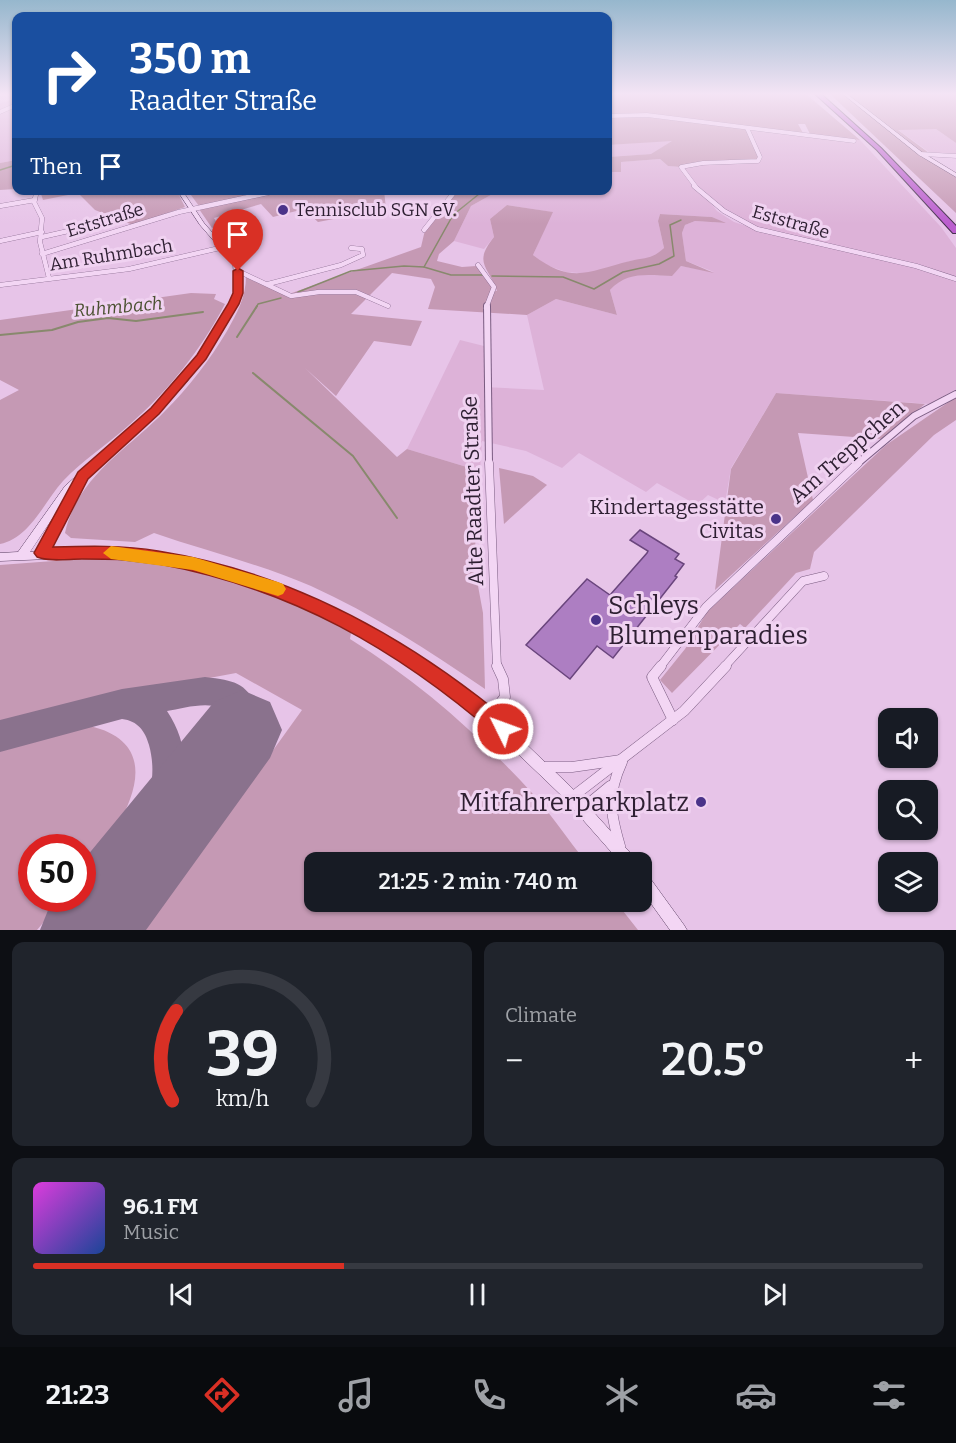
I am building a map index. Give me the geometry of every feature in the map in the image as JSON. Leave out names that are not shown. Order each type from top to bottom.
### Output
[{"type":"highway","points":[[866,137],[956,231]]},
{"type":"highway","points":[[873,137],[899,161],[956,221]]},
{"type":"main road","points":[[900,137],[921,154],[956,175]]},
{"type":"main road","points":[[22,555],[68,488],[155,411],[202,357],[234,304],[238,293],[238,271],[224,248],[182,195]]},
{"type":"main road","points":[[42,553],[83,476]]},
{"type":"main road","points":[[0,557],[42,553],[113,553],[157,557],[220,570],[271,586],[332,613],[380,638],[456,689],[490,716],[543,767],[620,852]]},
{"type":"main road","points":[[652,893],[679,930]]},
{"type":"street","name":"Eststraße","points":[[751,137],[760,157],[758,161],[703,163],[681,167],[718,209],[757,229],[916,266],[956,279]]},
{"type":"street","points":[[824,137],[854,141]]},
{"type":"street","points":[[921,154],[956,156]]},
{"type":"street","points":[[36,195],[35,200],[44,220],[42,254],[49,278]]},
{"type":"street","name":"Eststraße","points":[[42,254],[191,209],[257,195]]},
{"type":"street","points":[[424,230],[452,195]]},
{"type":"street","points":[[0,206],[35,200]]},
{"type":"street","points":[[0,241],[99,224]]},
{"type":"street","name":"Am Ruhmbach","points":[[0,285],[129,269],[224,248]]},
{"type":"street","points":[[268,284],[303,272],[340,266],[363,255],[362,249],[351,248]]},
{"type":"street","name":"Alte Raadter Straße","points":[[478,265],[494,287],[486,309],[489,479],[497,668],[503,679],[505,697],[490,716]]},
{"type":"street","points":[[238,271],[291,296],[319,292],[356,292],[388,306]]},
{"type":"street","name":"Am Treppchen","points":[[673,720],[652,677],[706,607],[860,461],[914,416],[956,394]]},
{"type":"street","points":[[571,798],[673,720],[714,680],[803,581],[824,576]]},
{"type":"street","points":[[543,767],[572,767],[623,760]]},
{"type":"street","points":[[623,760],[610,786],[609,808],[624,852]]},
{"type":"street","points":[[582,809],[610,786]]},
{"type":"shaded area","points":[[0,137],[12,137],[12,161],[0,163]]},
{"type":"shaded area","points":[[612,137],[752,137],[760,160],[681,167],[668,166],[660,159],[621,162],[621,172],[612,172],[612,157],[651,154],[672,141],[612,145]]},
{"type":"shaded area","points":[[752,137],[836,137],[860,140],[941,227],[956,248],[956,277],[932,269],[758,228],[735,219],[702,192],[717,211],[734,222],[759,230],[911,266],[956,280],[956,389],[930,404],[776,393],[731,468],[725,503],[708,495],[697,505],[657,483],[646,492],[579,453],[562,468],[526,451],[482,441],[480,471],[407,449],[460,340],[484,346],[484,387],[544,390],[527,315],[556,299],[617,315],[610,290],[619,280],[636,274],[671,276],[681,266],[714,272],[686,261],[682,233],[685,225],[695,221],[724,223],[712,217],[660,214],[658,221],[664,248],[654,258],[630,261],[591,274],[566,272],[546,265],[533,255],[552,212],[507,205],[490,219],[494,237],[484,249],[454,241],[471,206],[491,195],[612,195],[612,172],[620,172],[620,162],[660,159],[668,166],[681,167],[703,163],[758,161],[761,157]]},
{"type":"shaded area","points":[[838,137],[857,137],[860,140]]},
{"type":"shaded area","points":[[876,137],[908,137],[929,153],[922,153],[956,176],[956,213]]},
{"type":"shaded area","points":[[909,137],[948,137],[956,143],[956,154],[929,152]]},
{"type":"shaded area","points":[[675,140],[652,154],[612,157],[612,145]]},
{"type":"shaded area","points":[[12,161],[12,189],[0,190],[0,163]]},
{"type":"shaded area","points":[[41,195],[68,195],[43,200]]},
{"type":"shaded area","points":[[80,195],[179,195],[185,207],[133,225],[95,210]]},
{"type":"shaded area","points":[[191,195],[243,195],[244,197],[199,206]]},
{"type":"shaded area","points":[[267,195],[385,195],[386,209],[318,222],[304,209],[273,217],[261,204],[214,218],[219,226],[212,228],[199,209]]},
{"type":"shaded area","points":[[453,195],[491,195],[471,206],[454,241],[439,254],[437,261],[462,267],[476,266],[491,284],[491,290],[497,291],[483,259],[494,237],[490,219],[507,205],[553,212],[533,255],[559,270],[570,273],[592,271],[655,255],[664,248],[658,221],[660,214],[712,217],[726,223],[695,221],[685,225],[682,233],[686,261],[714,273],[681,266],[672,276],[638,276],[623,280],[610,290],[617,315],[556,299],[527,315],[428,309],[435,287],[431,279],[392,273],[351,314],[422,321],[411,346],[374,341],[336,396],[305,368],[397,457],[407,449],[480,471],[474,564],[483,613],[485,689],[379,621],[292,578],[154,533],[135,542],[71,538],[65,533],[71,513],[92,480],[174,402],[213,352],[240,305],[246,276],[289,294],[421,247],[425,230]]},
{"type":"shaded area","points":[[191,293],[216,294],[214,299],[225,304],[183,369],[143,412],[63,481],[36,518],[20,535],[0,544],[0,400],[19,390],[0,380],[0,320]]},
{"type":"shaded area","points":[[776,393],[925,404],[882,439],[798,433],[813,500],[715,590],[731,469]]},
{"type":"shaded area","points":[[956,397],[956,420],[934,435],[814,552],[810,569],[796,573],[745,628],[740,624],[672,693],[660,680],[685,649],[707,612],[886,445]]},
{"type":"shaded area","points":[[499,468],[533,476],[547,485],[504,524]]},
{"type":"shaded area","points":[[93,558],[171,566],[234,580],[319,616],[351,633],[350,639],[400,672],[469,729],[539,801],[578,852],[304,852],[304,912],[624,912],[638,930],[144,930],[302,710],[236,673],[86,701],[0,724],[0,565]]},
{"type":"shaded area","points":[[90,726],[116,737],[131,752],[135,771],[132,792],[123,815],[96,858],[96,834],[18,834],[18,912],[52,912],[37,930],[0,930],[0,748],[67,729]]},
{"type":"building","name":"Schleys Blumenparadies","points":[[640,530],[679,554],[675,559],[684,564],[675,576],[677,577],[613,658],[597,646],[570,679],[526,645],[587,579],[610,595],[648,551],[630,540]]},
{"type":"waterway","points":[[0,170],[12,166]]},
{"type":"waterway","name":"Ruhmbach","points":[[424,267],[453,215],[478,195]]},
{"type":"waterway","name":"Ruhmbach","points":[[492,276],[563,277],[594,289],[623,272],[659,264],[674,256],[670,225],[681,220]]},
{"type":"waterway","name":"Ruhmbach","points":[[298,292],[351,271],[404,266],[424,267]]},
{"type":"waterway","name":"Ruhmbach","points":[[424,267],[451,275],[485,275]]},
{"type":"waterway","name":"Ruhmbach","points":[[257,306],[281,298]]},
{"type":"waterway","points":[[237,337],[257,306]]},
{"type":"waterway","name":"Ruhmbach","points":[[0,335],[52,330],[78,322],[108,318],[136,321],[203,312]]},
{"type":"waterway","points":[[253,373],[353,456],[397,518]]},
{"type":"taxiway","points":[[122,704],[205,691],[227,694],[241,704],[246,717],[242,730]]},
{"type":"taxiway","points":[[0,736],[122,704]]},
{"type":"taxiway","points":[[97,918],[140,854],[153,830],[168,780],[168,755],[158,725],[140,709],[122,704]]},
{"type":"runway","points":[[88,930],[242,730]]},
{"type":"slow traffic","points":[[111,553],[193,563],[278,589]]},
{"type":"place","name":"Tennisclub SGN eV.","points":[[283,210]]},
{"type":"place","name":"Kindertagesstätte Civitas","points":[[776,519]]},
{"type":"place","name":"Schleys Blumenparadies","points":[[596,620]]},
{"type":"place","name":"Mitfahrerparkplatz","points":[[701,802]]},
{"type":"route","points":[[238,271],[238,293],[234,304],[202,357],[155,411],[83,476],[71,494],[42,553],[108,552],[157,557],[193,563],[271,586],[332,613],[380,638],[456,689],[503,729]]}]
